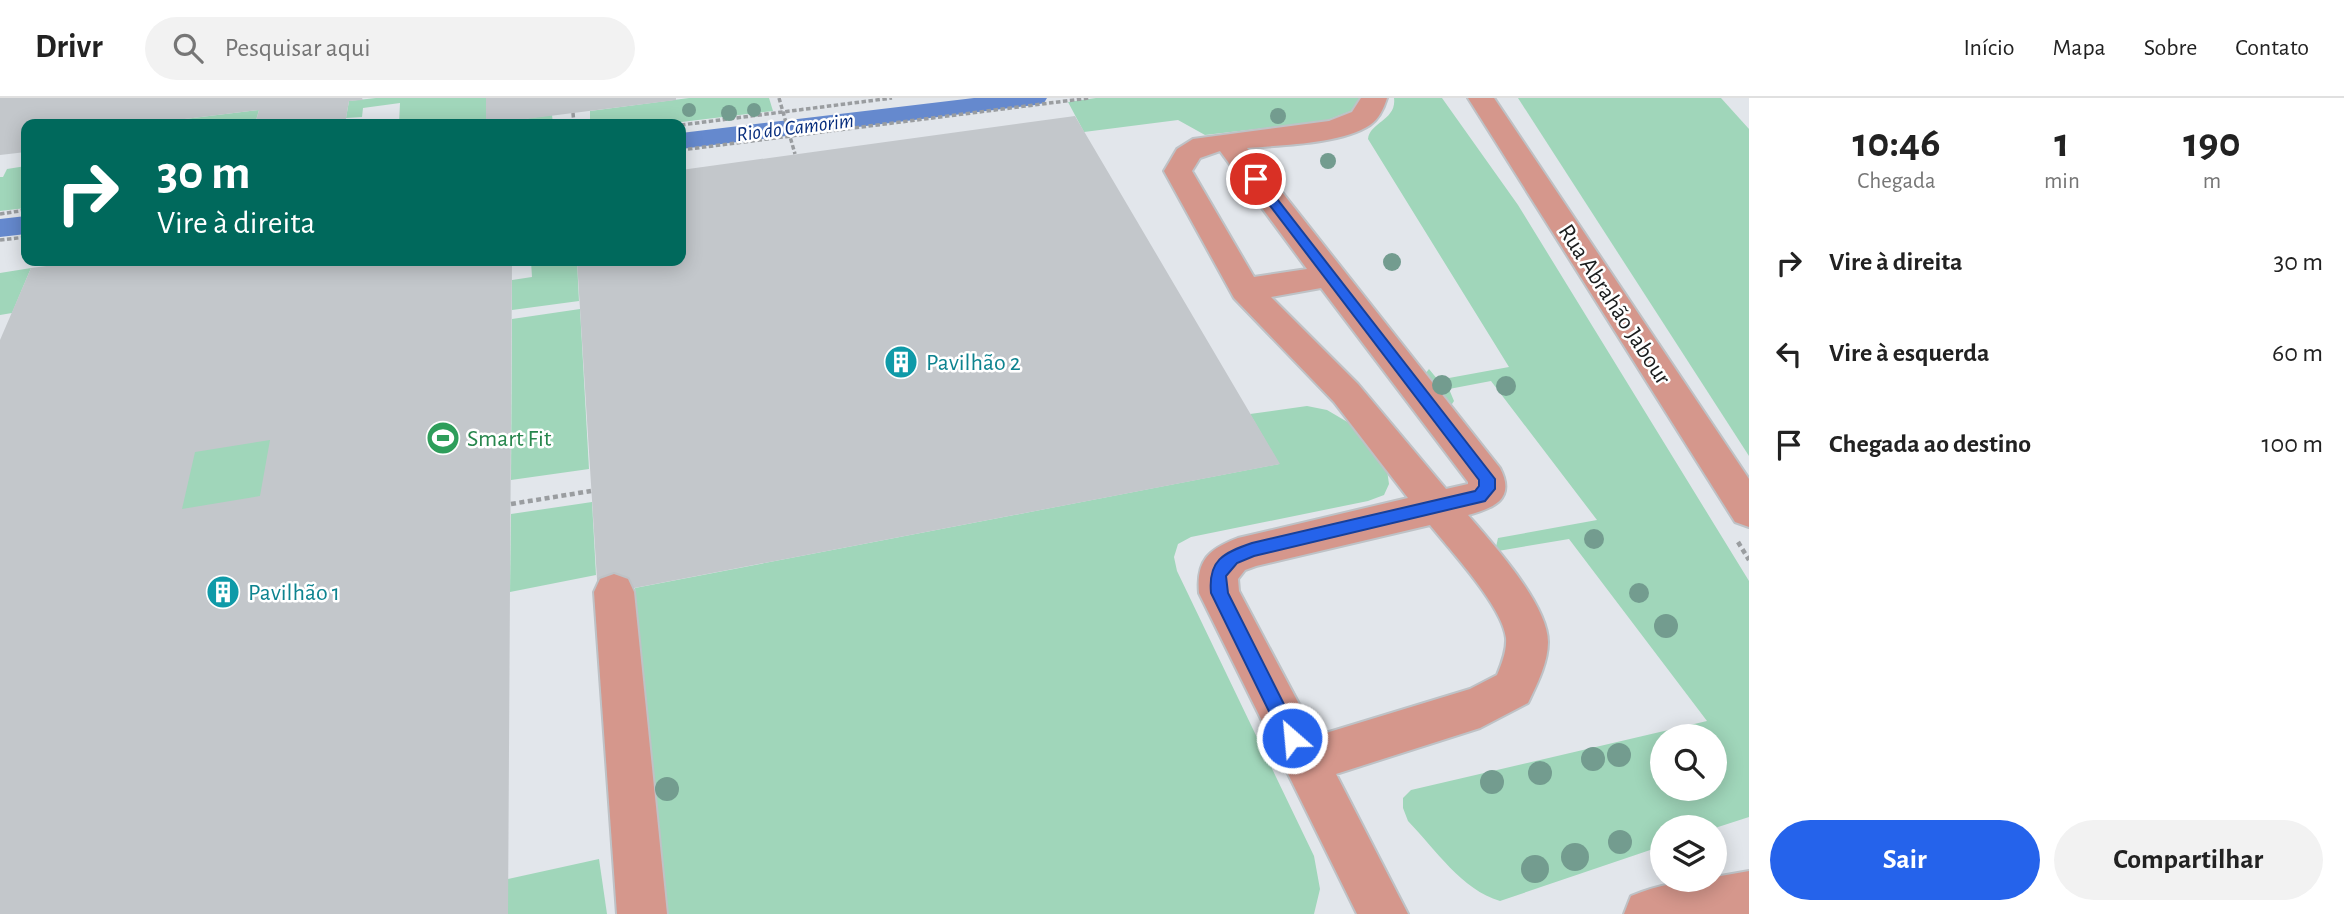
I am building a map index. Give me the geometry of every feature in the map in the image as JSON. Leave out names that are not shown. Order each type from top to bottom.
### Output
[{"type":"street","points":[[1304,762],[1480,707],[1513,689],[1524,662],[1528,635],[1513,602],[1346,393],[1245,290],[1178,171],[1180,161],[1188,152],[1203,145],[1338,129],[1359,120],[1371,107],[1374,98]]},
{"type":"street","name":"Rua Abrahão Jabour","points":[[1481,98],[1749,511]]},
{"type":"street","points":[[1227,141],[1487,479],[1487,489],[1479,496],[1252,550],[1231,558],[1217,574],[1219,593],[1383,914]]},
{"type":"street","points":[[1245,290],[1329,276]]},
{"type":"street","points":[[614,592],[642,914]]},
{"type":"street","points":[[1649,914],[1749,896]]},
{"type":"path","points":[[779,98],[795,154]]},
{"type":"path","points":[[686,124],[892,98]]},
{"type":"path","points":[[686,149],[1089,98]]},
{"type":"path","points":[[573,113],[574,119]]},
{"type":"path","points":[[0,214],[21,211]]},
{"type":"path","points":[[0,240],[21,237]]},
{"type":"path","points":[[511,504],[591,491]]},
{"type":"green space","points":[[376,98],[486,98],[486,119],[399,119],[400,103],[363,108],[362,117],[346,118],[349,101]]},
{"type":"green space","points":[[689,98],[769,98],[773,111],[686,121],[686,119],[590,119],[590,111]]},
{"type":"green space","points":[[1096,98],[1361,98],[1351,111],[1325,121],[1205,135],[1178,120],[1084,132],[1068,102]]},
{"type":"green space","points":[[1394,98],[1442,98],[1518,205],[1749,581],[1749,817],[1727,824],[1727,815],[1650,815],[1650,850],[1500,901],[1486,896],[1461,878],[1408,821],[1403,808],[1403,798],[1411,790],[1650,734],[1650,801],[1727,801],[1727,724],[1694,724],[1707,721],[1569,539],[1498,551],[1498,538],[1597,520],[1491,381],[1449,389],[1454,401],[1449,404],[1425,374],[1429,369],[1438,380],[1509,367],[1368,139],[1373,129],[1391,111]]},
{"type":"green space","points":[[1518,98],[1721,98],[1749,129],[1749,456]]},
{"type":"green space","points":[[259,110],[256,119],[185,119]]},
{"type":"green space","points":[[552,115],[552,119],[523,119]]},
{"type":"green space","points":[[21,167],[21,209],[0,211],[0,177],[3,177],[7,169]]},
{"type":"green space","points":[[531,266],[577,266],[579,301],[512,310],[512,280],[532,277]]},
{"type":"green space","points":[[31,268],[12,313],[0,315],[0,273]]},
{"type":"green space","points":[[580,309],[589,469],[511,480],[512,319]]},
{"type":"green space","points":[[1307,406],[1327,410],[1356,427],[1387,470],[1389,484],[1384,495],[1368,501],[1191,537],[1178,544],[1174,557],[1177,571],[1314,856],[1320,889],[1314,914],[662,914],[635,588],[1279,464],[1250,414]]},
{"type":"green space","points":[[257,430],[288,448],[281,481],[240,514],[196,522],[164,499],[174,466],[216,437]]},
{"type":"green space","points":[[592,502],[596,575],[510,592],[511,514]]},
{"type":"green space","points":[[599,859],[607,914],[508,914],[508,879]]},
{"type":"building","points":[[0,98],[363,100],[349,101],[346,119],[256,119],[259,110],[185,119],[21,119],[21,153],[0,155]]},
{"type":"building","points":[[486,98],[676,98],[526,119],[486,119]]},
{"type":"building","name":"Pavilhão 2","points":[[1075,116],[1280,464],[598,595],[577,266],[686,266],[686,169]]},
{"type":"building","points":[[512,266],[508,914],[0,914],[0,340],[31,268]],"holes":[[[270,440],[260,496],[182,509],[195,452]]]},
{"type":"waterway","name":"Rio do Camorim","points":[[686,140],[1035,98]]},
{"type":"waterway","name":"Rio do Camorim","points":[[0,228],[21,226]]},
{"type":"place","name":"Pavilhão 2","points":[[901,362]]},
{"type":"place","name":"Smart Fit","points":[[443,438]]},
{"type":"place","name":"Pavilhão 1","points":[[223,592]]},
{"type":"route","points":[[1256,179],[1487,479],[1487,489],[1479,496],[1252,550],[1231,558],[1217,574],[1219,593],[1292,738]]}]
